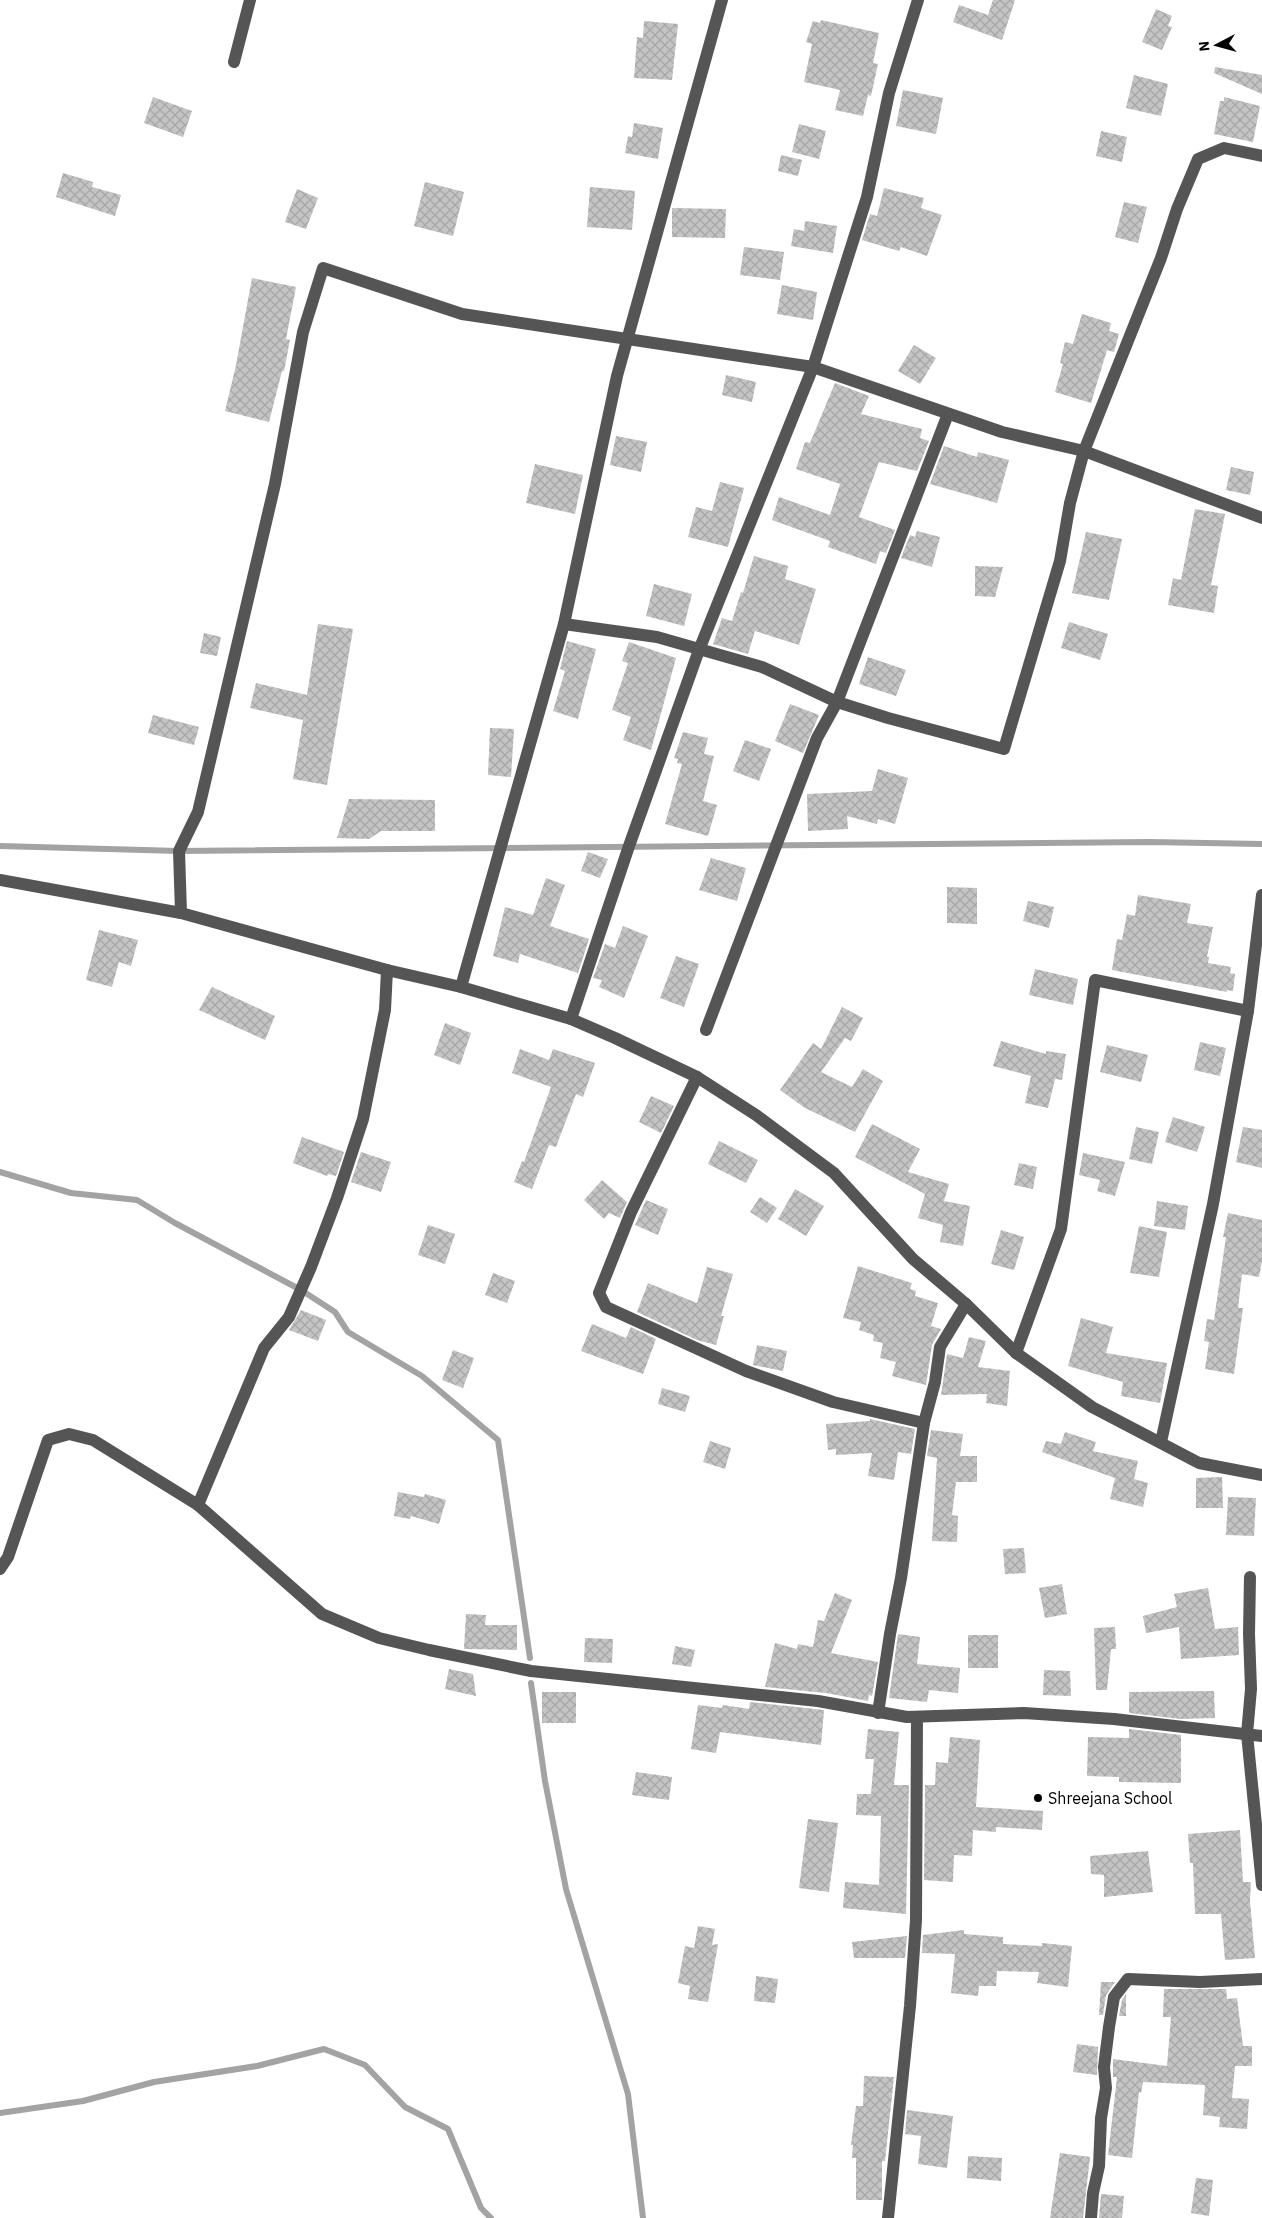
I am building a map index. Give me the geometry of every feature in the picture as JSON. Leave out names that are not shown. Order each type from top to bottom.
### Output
[{"type":"street","points":[[234,62],[250,0]]},
{"type":"street","points":[[461,987],[564,624],[617,376],[722,0]]},
{"type":"street","points":[[571,1019],[699,650],[813,367],[867,197],[889,93],[918,0]]},
{"type":"street","points":[[564,624],[657,637],[762,667],[837,702],[888,718],[1004,749],[1060,561],[1070,503],[1084,451],[1158,267],[1177,209],[1198,159],[1224,148],[1262,156]]},
{"type":"street","points":[[181,913],[179,851],[198,812],[276,484],[304,332],[322,268],[462,314],[813,367],[1002,432],[1084,451],[1262,518]]},
{"type":"street","points":[[706,1030],[814,747],[837,702],[948,414]]},
{"type":"street","points":[[0,880],[181,913],[387,970],[461,987],[571,1019],[697,1078],[756,1115],[834,1173],[913,1259],[966,1304],[1016,1353],[1092,1407],[1199,1463],[1262,1475]]},
{"type":"street","points":[[1161,1442],[1214,1204],[1248,1011],[1262,895]]},
{"type":"street","points":[[198,1505],[264,1348],[289,1317],[311,1267],[337,1198],[363,1119],[385,1010],[387,970]]},
{"type":"street","points":[[1016,1353],[1061,1229],[1095,980],[1248,1011]]},
{"type":"street","points":[[697,1078],[631,1212],[599,1293],[606,1307],[746,1371],[833,1402],[924,1423]]},
{"type":"street","points":[[878,1713],[901,1578],[924,1423],[935,1382],[940,1347],[966,1304]]},
{"type":"street","points":[[0,1569],[8,1557],[48,1440],[69,1434],[93,1440],[198,1505],[322,1614],[379,1638],[450,1655],[531,1671],[818,1701],[878,1713],[917,1717],[1024,1713],[1114,1719],[1262,1736]]},
{"type":"street","points":[[1250,1577],[1249,1634],[1251,1689],[1247,1734],[1262,1885]]},
{"type":"street","points":[[888,2218],[910,2006],[916,1920],[917,1717]]},
{"type":"street","points":[[1091,2218],[1093,2193],[1099,2166],[1101,2118],[1106,2088],[1104,2067],[1114,1997],[1128,1979],[1200,1982],[1262,1979]]},
{"type":"building","points":[[993,0],[1015,0],[1002,40],[953,22],[959,5],[988,15]]},
{"type":"building","points":[[1156,9],[1172,16],[1168,26],[1172,27],[1162,50],[1142,42]]},
{"type":"building","points":[[821,20],[879,33],[873,63],[878,64],[871,96],[868,95],[863,116],[835,110],[840,90],[804,82],[812,44],[806,42],[813,21],[820,23]]},
{"type":"building","points":[[644,21],[678,24],[672,80],[634,78],[637,37],[643,38]]},
{"type":"building","points":[[1215,67],[1262,75],[1262,94],[1214,73]]},
{"type":"building","points":[[1134,75],[1168,84],[1161,116],[1126,108]]},
{"type":"building","points":[[903,90],[943,98],[936,134],[896,126]]},
{"type":"building","points":[[153,97],[192,111],[183,137],[144,123]]},
{"type":"building","points":[[1224,97],[1260,106],[1253,142],[1214,134],[1220,101],[1224,101]]},
{"type":"building","points":[[634,123],[663,128],[658,159],[625,153],[628,136],[632,137]]},
{"type":"building","points":[[799,124],[826,131],[819,159],[792,152]]},
{"type":"building","points":[[1101,131],[1127,137],[1122,162],[1096,156]]},
{"type":"building","points":[[781,155],[802,160],[798,176],[778,171]]},
{"type":"building","points":[[63,173],[93,182],[92,187],[121,195],[115,216],[56,197]]},
{"type":"building","points":[[425,182],[464,192],[453,236],[414,226]]},
{"type":"building","points":[[590,187],[635,191],[632,230],[587,227]]},
{"type":"building","points":[[884,188],[924,198],[921,208],[942,215],[927,256],[901,247],[899,251],[862,240],[870,214],[877,216]]},
{"type":"building","points":[[297,189],[318,198],[306,229],[285,222]]},
{"type":"building","points":[[1124,202],[1147,207],[1138,243],[1115,237]]},
{"type":"building","points":[[672,208],[726,209],[725,238],[672,237]]},
{"type":"building","points":[[805,221],[837,226],[833,253],[791,246],[794,229],[804,231]]},
{"type":"building","points":[[744,247],[784,252],[780,280],[740,275]]},
{"type":"building","points":[[252,278],[296,287],[286,339],[290,340],[284,371],[282,371],[269,422],[225,411],[236,365]]},
{"type":"building","points":[[782,285],[817,292],[813,320],[777,314]]},
{"type":"building","points":[[1082,314],[1111,323],[1109,331],[1119,334],[1114,352],[1107,350],[1091,403],[1055,392],[1063,364],[1060,363],[1065,342],[1073,344]]},
{"type":"building","points":[[914,345],[936,358],[920,384],[898,371]]},
{"type":"building","points":[[726,375],[756,382],[752,402],[722,395]]},
{"type":"building","points":[[835,383],[869,396],[861,414],[922,429],[920,438],[929,441],[917,471],[879,462],[859,517],[895,530],[886,553],[880,551],[876,564],[828,547],[830,541],[772,520],[779,497],[830,515],[840,484],[796,469],[805,442],[810,443]]},
{"type":"building","points":[[616,436],[647,442],[641,472],[610,465]]},
{"type":"building","points":[[944,446],[977,457],[978,452],[1009,460],[997,503],[930,484]]},
{"type":"building","points":[[535,464],[583,475],[575,514],[526,503]]},
{"type":"building","points":[[1231,467],[1254,472],[1250,495],[1226,490]]},
{"type":"building","points":[[720,482],[744,488],[728,547],[688,537],[696,507],[712,511]]},
{"type":"building","points":[[1195,509],[1225,514],[1211,585],[1218,586],[1214,613],[1168,605],[1173,578],[1181,580]]},
{"type":"building","points":[[917,531],[940,537],[932,567],[901,558],[910,535],[915,537]]},
{"type":"building","points":[[1086,532],[1122,539],[1109,600],[1072,593]]},
{"type":"building","points":[[754,556],[788,566],[785,579],[816,589],[799,645],[755,631],[748,654],[713,644],[722,618],[732,621]]},
{"type":"building","points":[[975,566],[1003,567],[995,597],[975,596]]},
{"type":"building","points":[[654,584],[692,594],[684,626],[646,616]]},
{"type":"building","points":[[1069,622],[1108,634],[1100,660],[1061,648]]},
{"type":"building","points":[[318,624],[353,629],[327,785],[293,779],[303,720],[250,708],[256,683],[307,695]]},
{"type":"building","points":[[204,633],[221,637],[217,656],[200,653]]},
{"type":"building","points":[[567,641],[596,649],[578,719],[553,711],[565,671],[560,669]]},
{"type":"building","points":[[629,642],[676,658],[651,750],[623,740],[631,717],[612,710],[628,663],[622,661]]},
{"type":"building","points":[[868,657],[906,670],[896,696],[859,684]]},
{"type":"building","points":[[790,704],[819,715],[803,753],[775,741]]},
{"type":"building","points":[[153,715],[199,727],[194,745],[148,733]]},
{"type":"building","points":[[490,728],[514,729],[511,777],[488,775]]},
{"type":"building","points":[[683,732],[708,738],[704,754],[714,756],[703,801],[717,805],[708,836],[665,824],[682,764],[677,763],[678,759],[674,758]]},
{"type":"building","points":[[745,740],[771,749],[759,781],[733,771]]},
{"type":"building","points":[[878,769],[908,778],[895,824],[878,819],[877,824],[847,816],[848,829],[808,831],[807,794],[872,791]]},
{"type":"building","points":[[349,799],[435,800],[435,831],[381,831],[369,839],[337,838]]},
{"type":"building","points":[[588,852],[608,859],[600,878],[581,871]]},
{"type":"building","points":[[711,858],[746,868],[737,901],[699,890]]},
{"type":"building","points":[[546,878],[565,885],[550,926],[589,939],[578,973],[520,954],[518,963],[493,956],[505,907],[533,915]]},
{"type":"building","points":[[947,887],[977,888],[977,924],[947,923]]},
{"type":"building","points":[[1138,895],[1191,904],[1187,923],[1213,927],[1207,957],[1209,957],[1208,963],[1231,967],[1230,973],[1235,974],[1233,991],[1227,990],[1227,992],[1112,970],[1117,939],[1122,940],[1127,914],[1135,916]]},
{"type":"building","points":[[1028,901],[1054,907],[1049,928],[1023,921]]},
{"type":"building","points":[[623,926],[648,936],[624,998],[599,987],[602,980],[593,978],[605,944],[615,948]]},
{"type":"building","points":[[99,930],[138,940],[131,966],[119,962],[112,987],[86,980]]},
{"type":"building","points":[[676,956],[699,964],[684,1007],[660,998]]},
{"type":"building","points":[[1035,969],[1078,979],[1073,1005],[1029,995]]},
{"type":"building","points":[[212,987],[275,1016],[265,1040],[199,1010]]},
{"type":"building","points":[[842,1007],[863,1018],[851,1041],[845,1038],[821,1072],[852,1087],[863,1069],[883,1081],[855,1132],[805,1108],[780,1090],[813,1043],[821,1049]]},
{"type":"building","points":[[445,1023],[471,1033],[460,1065],[434,1055]]},
{"type":"building","points":[[1001,1041],[1046,1054],[1046,1051],[1066,1054],[1062,1080],[1055,1079],[1048,1108],[1025,1103],[1031,1076],[993,1066]]},
{"type":"building","points":[[1200,1042],[1226,1048],[1220,1076],[1194,1070]]},
{"type":"building","points":[[1107,1045],[1148,1055],[1141,1082],[1100,1072]]},
{"type":"building","points":[[520,1049],[549,1060],[553,1049],[595,1063],[583,1097],[576,1094],[556,1147],[549,1145],[532,1189],[514,1182],[522,1161],[524,1162],[551,1087],[512,1073]]},
{"type":"building","points":[[651,1096],[674,1106],[661,1133],[639,1122]]},
{"type":"building","points":[[1173,1117],[1205,1127],[1197,1152],[1165,1142]]},
{"type":"building","points":[[872,1124],[920,1149],[908,1172],[949,1184],[944,1201],[970,1206],[963,1246],[940,1242],[943,1225],[918,1218],[925,1194],[855,1157]]},
{"type":"building","points":[[1136,1127],[1159,1132],[1152,1164],[1129,1159]]},
{"type":"building","points":[[1243,1127],[1262,1130],[1262,1168],[1236,1162]]},
{"type":"building","points":[[302,1137],[344,1152],[336,1176],[328,1174],[327,1176],[293,1163]]},
{"type":"building","points":[[719,1141],[758,1160],[746,1183],[708,1164]]},
{"type":"building","points":[[361,1152],[391,1162],[381,1192],[351,1182]]},
{"type":"building","points":[[1083,1153],[1125,1162],[1115,1196],[1097,1191],[1100,1180],[1079,1175]]},
{"type":"building","points":[[1019,1163],[1037,1167],[1033,1189],[1014,1185]]},
{"type":"building","points":[[602,1180],[627,1202],[620,1218],[609,1213],[604,1219],[584,1200]]},
{"type":"building","points":[[795,1189],[824,1206],[806,1236],[778,1219]]},
{"type":"building","points":[[760,1197],[777,1208],[767,1223],[750,1212]]},
{"type":"building","points":[[646,1200],[668,1209],[658,1235],[635,1225]]},
{"type":"building","points":[[1157,1201],[1188,1206],[1185,1230],[1154,1226]]},
{"type":"building","points":[[1228,1213],[1262,1220],[1262,1261],[1259,1277],[1242,1274],[1238,1308],[1243,1308],[1234,1374],[1205,1369],[1209,1342],[1204,1341],[1207,1319],[1214,1320],[1226,1237],[1223,1237]]},
{"type":"building","points":[[428,1225],[455,1234],[445,1264],[418,1255]]},
{"type":"building","points":[[1139,1226],[1167,1232],[1159,1277],[1130,1273]]},
{"type":"building","points":[[1001,1230],[1024,1237],[1014,1270],[991,1264]]},
{"type":"building","points":[[858,1266],[912,1283],[910,1289],[916,1291],[915,1296],[938,1303],[931,1326],[941,1329],[932,1345],[926,1385],[892,1376],[896,1362],[880,1358],[883,1343],[873,1341],[874,1335],[859,1330],[861,1322],[843,1318]]},
{"type":"building","points":[[707,1267],[733,1274],[721,1316],[724,1316],[716,1345],[697,1340],[637,1312],[648,1283],[697,1303]]},
{"type":"building","points":[[493,1273],[515,1281],[507,1303],[485,1295]]},
{"type":"building","points":[[301,1310],[326,1320],[318,1341],[289,1330]]},
{"type":"building","points":[[1081,1318],[1113,1327],[1106,1353],[1167,1363],[1160,1403],[1121,1396],[1123,1382],[1068,1366]]},
{"type":"building","points":[[592,1324],[626,1338],[631,1327],[656,1339],[643,1374],[581,1351]]},
{"type":"building","points":[[969,1337],[986,1341],[978,1367],[1010,1371],[1007,1406],[986,1403],[987,1394],[941,1395],[947,1354],[963,1358]]},
{"type":"building","points":[[757,1345],[787,1351],[783,1371],[753,1365]]},
{"type":"building","points":[[453,1350],[474,1358],[463,1388],[442,1380]]},
{"type":"building","points":[[662,1388],[690,1396],[685,1412],[658,1404]]},
{"type":"building","points":[[870,1419],[915,1429],[911,1454],[898,1452],[894,1480],[868,1476],[872,1453],[836,1455],[836,1449],[828,1450],[826,1424],[870,1421]]},
{"type":"building","points":[[931,1430],[963,1434],[960,1456],[977,1456],[977,1482],[956,1482],[952,1515],[958,1516],[957,1542],[932,1541],[937,1458],[927,1456]]},
{"type":"building","points":[[1065,1432],[1096,1442],[1093,1451],[1138,1461],[1134,1479],[1148,1483],[1143,1507],[1110,1499],[1115,1478],[1042,1452],[1046,1441],[1061,1444]]},
{"type":"building","points":[[710,1441],[731,1448],[725,1469],[703,1462]]},
{"type":"building","points":[[1222,1477],[1223,1508],[1196,1508],[1196,1478]]},
{"type":"building","points":[[398,1492],[424,1497],[425,1494],[446,1500],[439,1524],[411,1516],[410,1519],[394,1516]]},
{"type":"building","points":[[1228,1497],[1256,1498],[1254,1536],[1226,1535]]},
{"type":"building","points":[[1024,1548],[1026,1573],[1005,1574],[1003,1549]]},
{"type":"building","points":[[1062,1584],[1067,1614],[1045,1618],[1039,1588]]},
{"type":"building","points":[[1208,1588],[1215,1629],[1238,1627],[1239,1655],[1181,1659],[1179,1627],[1146,1633],[1143,1616],[1177,1607],[1174,1594]]},
{"type":"building","points":[[835,1593],[852,1600],[831,1653],[878,1662],[872,1696],[869,1695],[868,1701],[826,1693],[765,1687],[775,1643],[797,1649],[798,1644],[813,1647],[818,1620],[824,1621]]},
{"type":"building","points":[[466,1614],[486,1615],[485,1625],[517,1625],[517,1650],[464,1649]]},
{"type":"building","points":[[1115,1627],[1116,1649],[1111,1649],[1107,1690],[1096,1690],[1094,1628]]},
{"type":"building","points":[[898,1634],[920,1637],[917,1664],[960,1668],[958,1693],[929,1690],[927,1702],[889,1698]]},
{"type":"building","points":[[968,1635],[998,1635],[998,1668],[968,1668]]},
{"type":"building","points":[[585,1638],[613,1639],[612,1663],[584,1662]]},
{"type":"building","points":[[675,1646],[695,1650],[691,1667],[672,1664]]},
{"type":"building","points":[[449,1669],[473,1674],[476,1696],[445,1689]]},
{"type":"building","points":[[1044,1670],[1070,1671],[1071,1696],[1043,1695]]},
{"type":"building","points":[[1214,1691],[1215,1718],[1181,1719],[1129,1713],[1129,1692]]},
{"type":"building","points":[[542,1692],[576,1692],[576,1723],[542,1723]]},
{"type":"building","points":[[750,1702],[824,1710],[821,1745],[720,1732],[716,1753],[691,1749],[698,1705],[722,1708],[723,1705],[749,1709]]},
{"type":"building","points":[[868,1729],[899,1732],[894,1785],[909,1785],[906,1914],[843,1908],[845,1882],[879,1885],[881,1816],[856,1815],[857,1794],[871,1794],[874,1759],[865,1759]]},
{"type":"building","points":[[1129,1729],[1181,1735],[1181,1783],[1119,1782],[1119,1777],[1087,1776],[1088,1737],[1129,1738]]},
{"type":"building","points":[[950,1737],[980,1740],[976,1807],[1043,1811],[1042,1830],[996,1827],[996,1832],[973,1830],[972,1856],[954,1855],[953,1882],[924,1880],[925,1785],[935,1785],[936,1762],[948,1763]]},
{"type":"building","points":[[636,1772],[672,1777],[669,1800],[632,1795]]},
{"type":"building","points":[[808,1819],[838,1823],[829,1892],[799,1888]]},
{"type":"building","points":[[1240,1830],[1243,1882],[1251,1882],[1250,1901],[1255,1958],[1225,1960],[1221,1914],[1195,1914],[1193,1863],[1190,1863],[1188,1834]]},
{"type":"building","points":[[1148,1851],[1153,1892],[1104,1897],[1104,1875],[1091,1874],[1090,1856]]},
{"type":"building","points":[[698,1926],[715,1929],[712,1945],[718,1944],[708,2002],[688,1999],[690,1986],[678,1983],[685,1946],[694,1948]]},
{"type":"building","points":[[964,1930],[964,1934],[1003,1937],[1003,1944],[1042,1946],[1042,1943],[1072,1946],[1068,1987],[1037,1983],[1039,1972],[997,1971],[996,1986],[979,1986],[978,1996],[951,1993],[955,1954],[922,1953],[923,1935]]},
{"type":"building","points":[[907,1936],[905,1958],[854,1958],[852,1942]]},
{"type":"building","points":[[756,1976],[778,1979],[775,2003],[754,2001]]},
{"type":"building","points":[[1101,1982],[1115,1982],[1106,1995],[1103,2015],[1099,2015]]},
{"type":"building","points":[[1164,1989],[1226,1989],[1227,1999],[1237,1998],[1243,2046],[1252,2046],[1252,2066],[1235,2066],[1232,2098],[1249,2099],[1247,2129],[1219,2127],[1220,2117],[1203,2115],[1205,2085],[1143,2082],[1141,2093],[1139,2092],[1132,2158],[1108,2155],[1117,2077],[1113,2077],[1113,2059],[1167,2066],[1171,2017],[1163,2017]]},
{"type":"building","points":[[1126,1994],[1126,2016],[1119,2016],[1122,2000]]},
{"type":"building","points":[[1077,2044],[1098,2047],[1097,2075],[1073,2072]]},
{"type":"building","points":[[864,2076],[894,2077],[885,2161],[882,2161],[882,2200],[856,2200],[856,2158],[852,2158],[853,2145],[851,2145],[856,2106],[863,2106]]},
{"type":"building","points":[[907,2110],[953,2116],[947,2168],[918,2164],[921,2136],[905,2134]]},
{"type":"building","points":[[1060,2153],[1090,2157],[1083,2218],[1050,2218]]},
{"type":"building","points":[[968,2156],[1002,2158],[1001,2181],[967,2178]]},
{"type":"building","points":[[1196,2178],[1213,2180],[1209,2216],[1191,2213]]},
{"type":"building","points":[[1101,2194],[1124,2196],[1122,2218],[1099,2218]]},
{"type":"waterway","points":[[0,846],[179,851],[1150,842],[1262,844]]},
{"type":"waterway","points":[[0,1172],[71,1193],[137,1200],[175,1223],[301,1290],[335,1312],[348,1332],[422,1376],[498,1440],[530,1658]]},
{"type":"waterway","points":[[531,1683],[545,1781],[566,1889],[628,2094],[643,2218]]},
{"type":"waterway","points":[[0,2113],[83,2101],[154,2082],[257,2066],[324,2049],[365,2065],[405,2107],[448,2129],[481,2208],[491,2218]]},
{"type":"place","name":"Shreejana School","points":[[1038,1798]]}]
